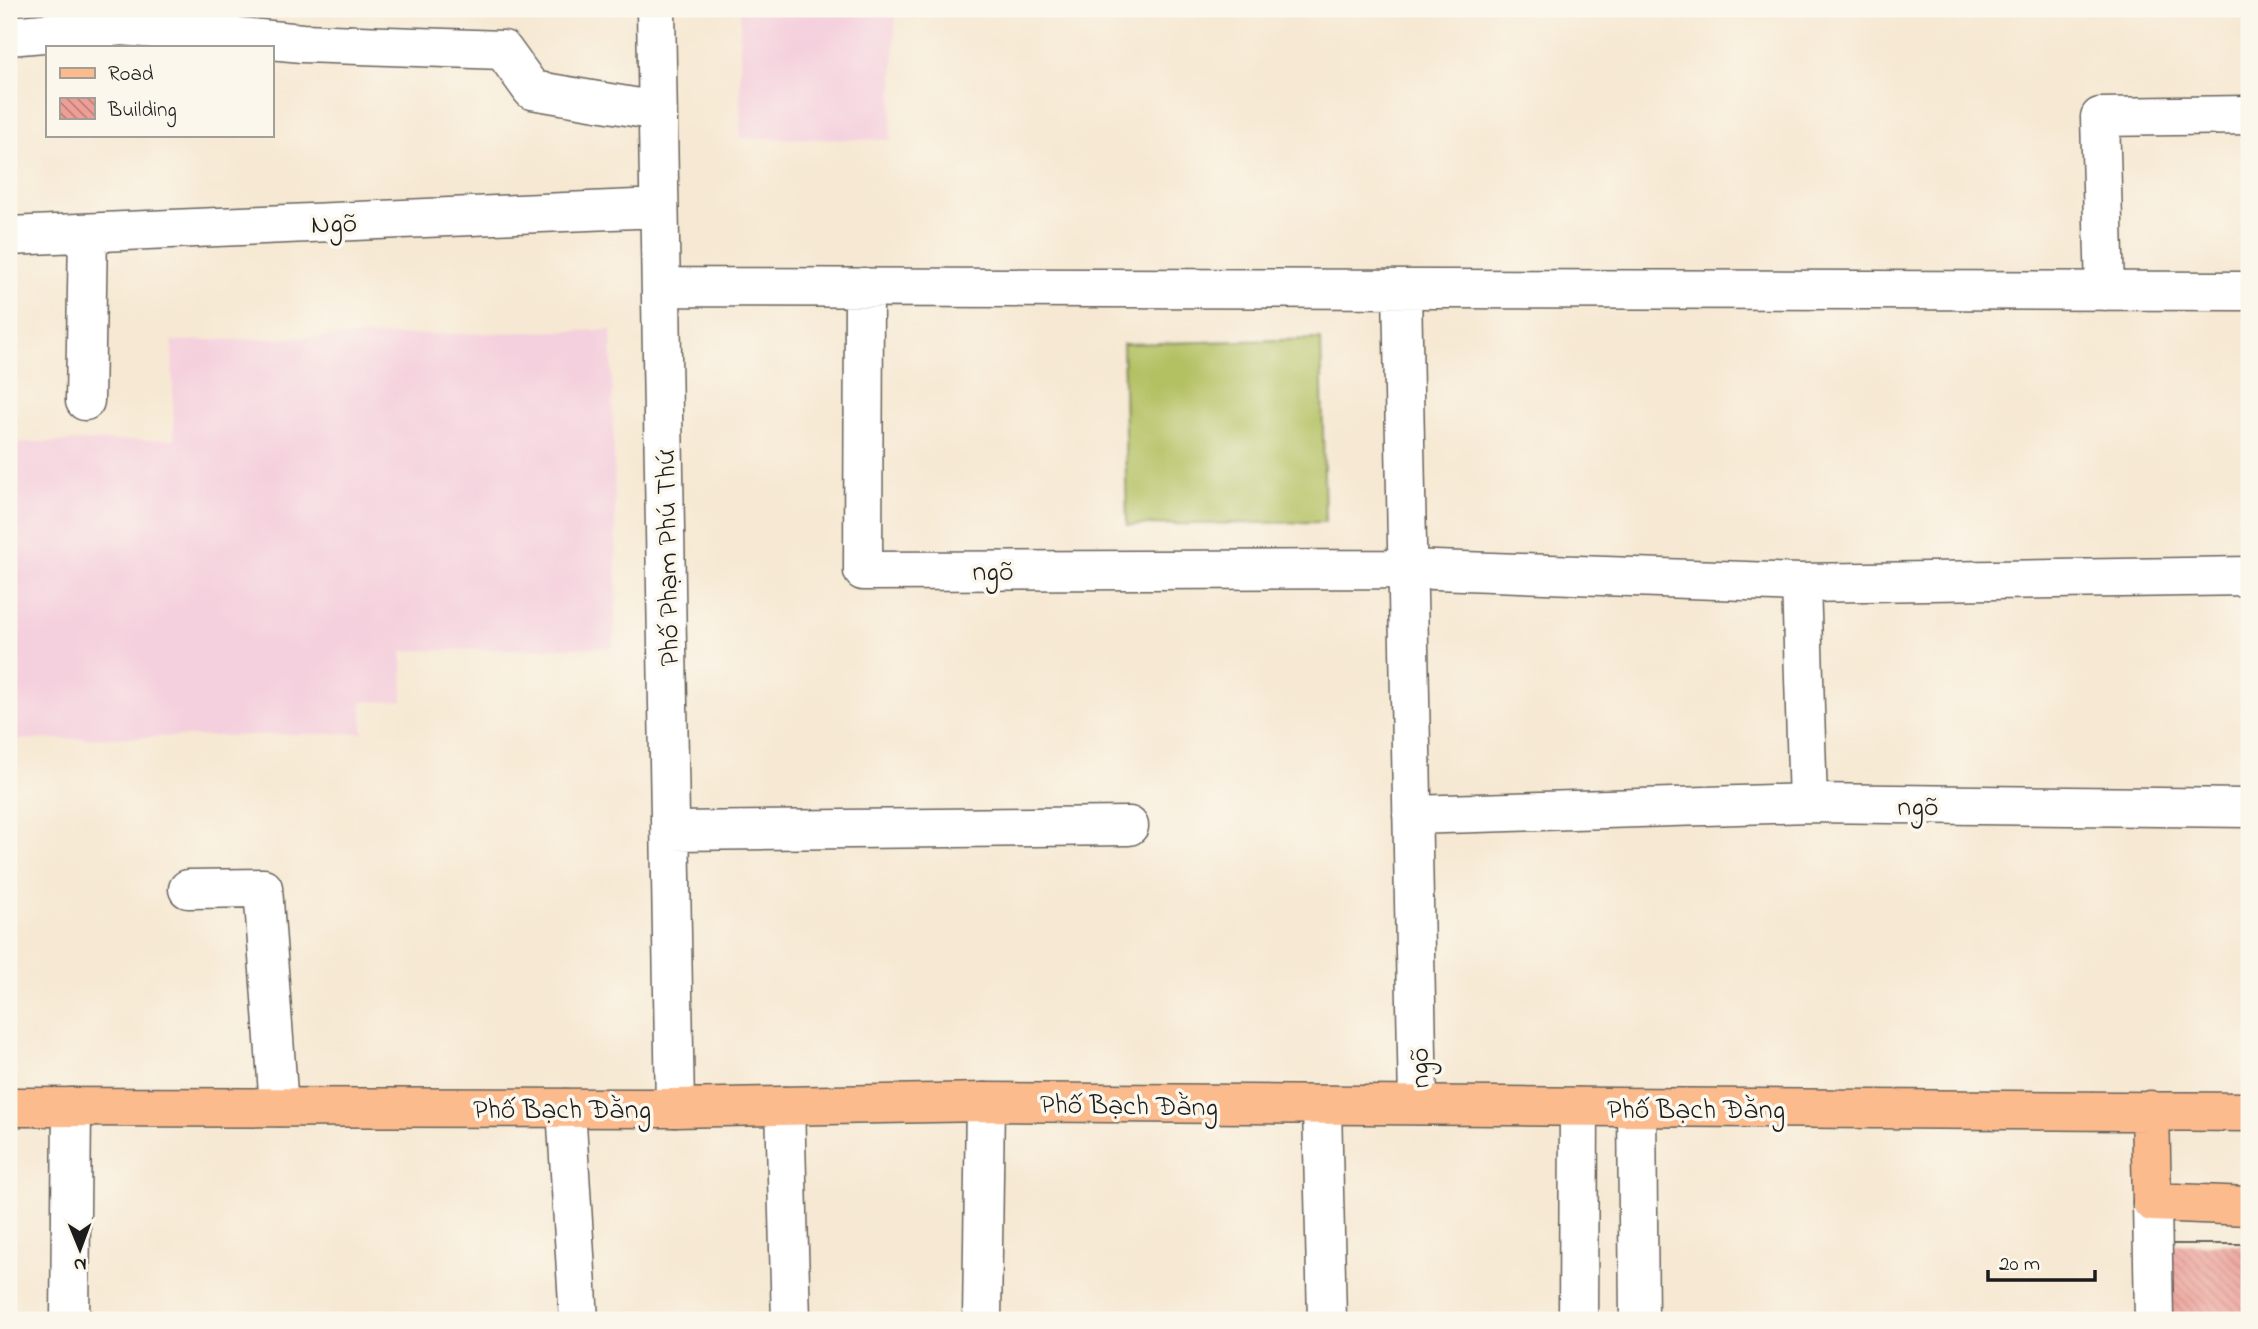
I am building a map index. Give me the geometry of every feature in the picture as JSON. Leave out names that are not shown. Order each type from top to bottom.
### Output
[{"type":"main road","name":"Phố Bạch Đằng","points":[[9,1107],[676,1108],[985,1102],[2249,1112]]},
{"type":"main road","points":[[2150,1110],[2152,1202],[2249,1206]]},
{"type":"street","name":"Phố Phạm Phú Thứ","points":[[656,9],[676,1108]]},
{"type":"street","points":[[9,36],[123,26],[302,43],[503,50],[533,90],[657,111]]},
{"type":"street","points":[[2105,291],[2100,117],[2249,115]]},
{"type":"street","name":"Ngõ","points":[[9,236],[659,208]]},
{"type":"street","points":[[85,401],[88,233]]},
{"type":"street","points":[[661,287],[2249,291]]},
{"type":"street","name":"ngõ","points":[[864,287],[863,571],[1407,569],[1801,583],[2249,576]]},
{"type":"street","name":"ngõ","points":[[1402,289],[1418,1105]]},
{"type":"street","points":[[1801,583],[1808,803]]},
{"type":"street","name":"ngõ","points":[[1412,815],[1808,803],[2249,808]]},
{"type":"street","points":[[671,831],[1129,826]]},
{"type":"street","points":[[188,889],[262,888],[279,1107]]},
{"type":"street","points":[[982,1320],[985,1102]]},
{"type":"street","points":[[785,1106],[791,1320]]},
{"type":"street","points":[[1322,1106],[1327,1320]]},
{"type":"street","points":[[70,1320],[72,1107]]},
{"type":"street","points":[[1578,1320],[1579,1107]]},
{"type":"street","points":[[566,1108],[579,1320]]},
{"type":"street","points":[[1637,1108],[1639,1320]]},
{"type":"street","points":[[2152,1202],[2154,1320]]},
{"type":"shaded area","points":[[740,9],[914,9],[896,10],[891,140],[740,138]]},
{"type":"shaded area","points":[[611,330],[617,592],[613,647],[402,651],[403,701],[362,702],[363,733],[9,740],[9,443],[174,439],[172,341]]},
{"type":"green space","points":[[1321,339],[1325,522],[1127,525],[1123,344]]},
{"type":"building","points":[[2167,1244],[2249,1244],[2249,1320],[2168,1320]]}]
